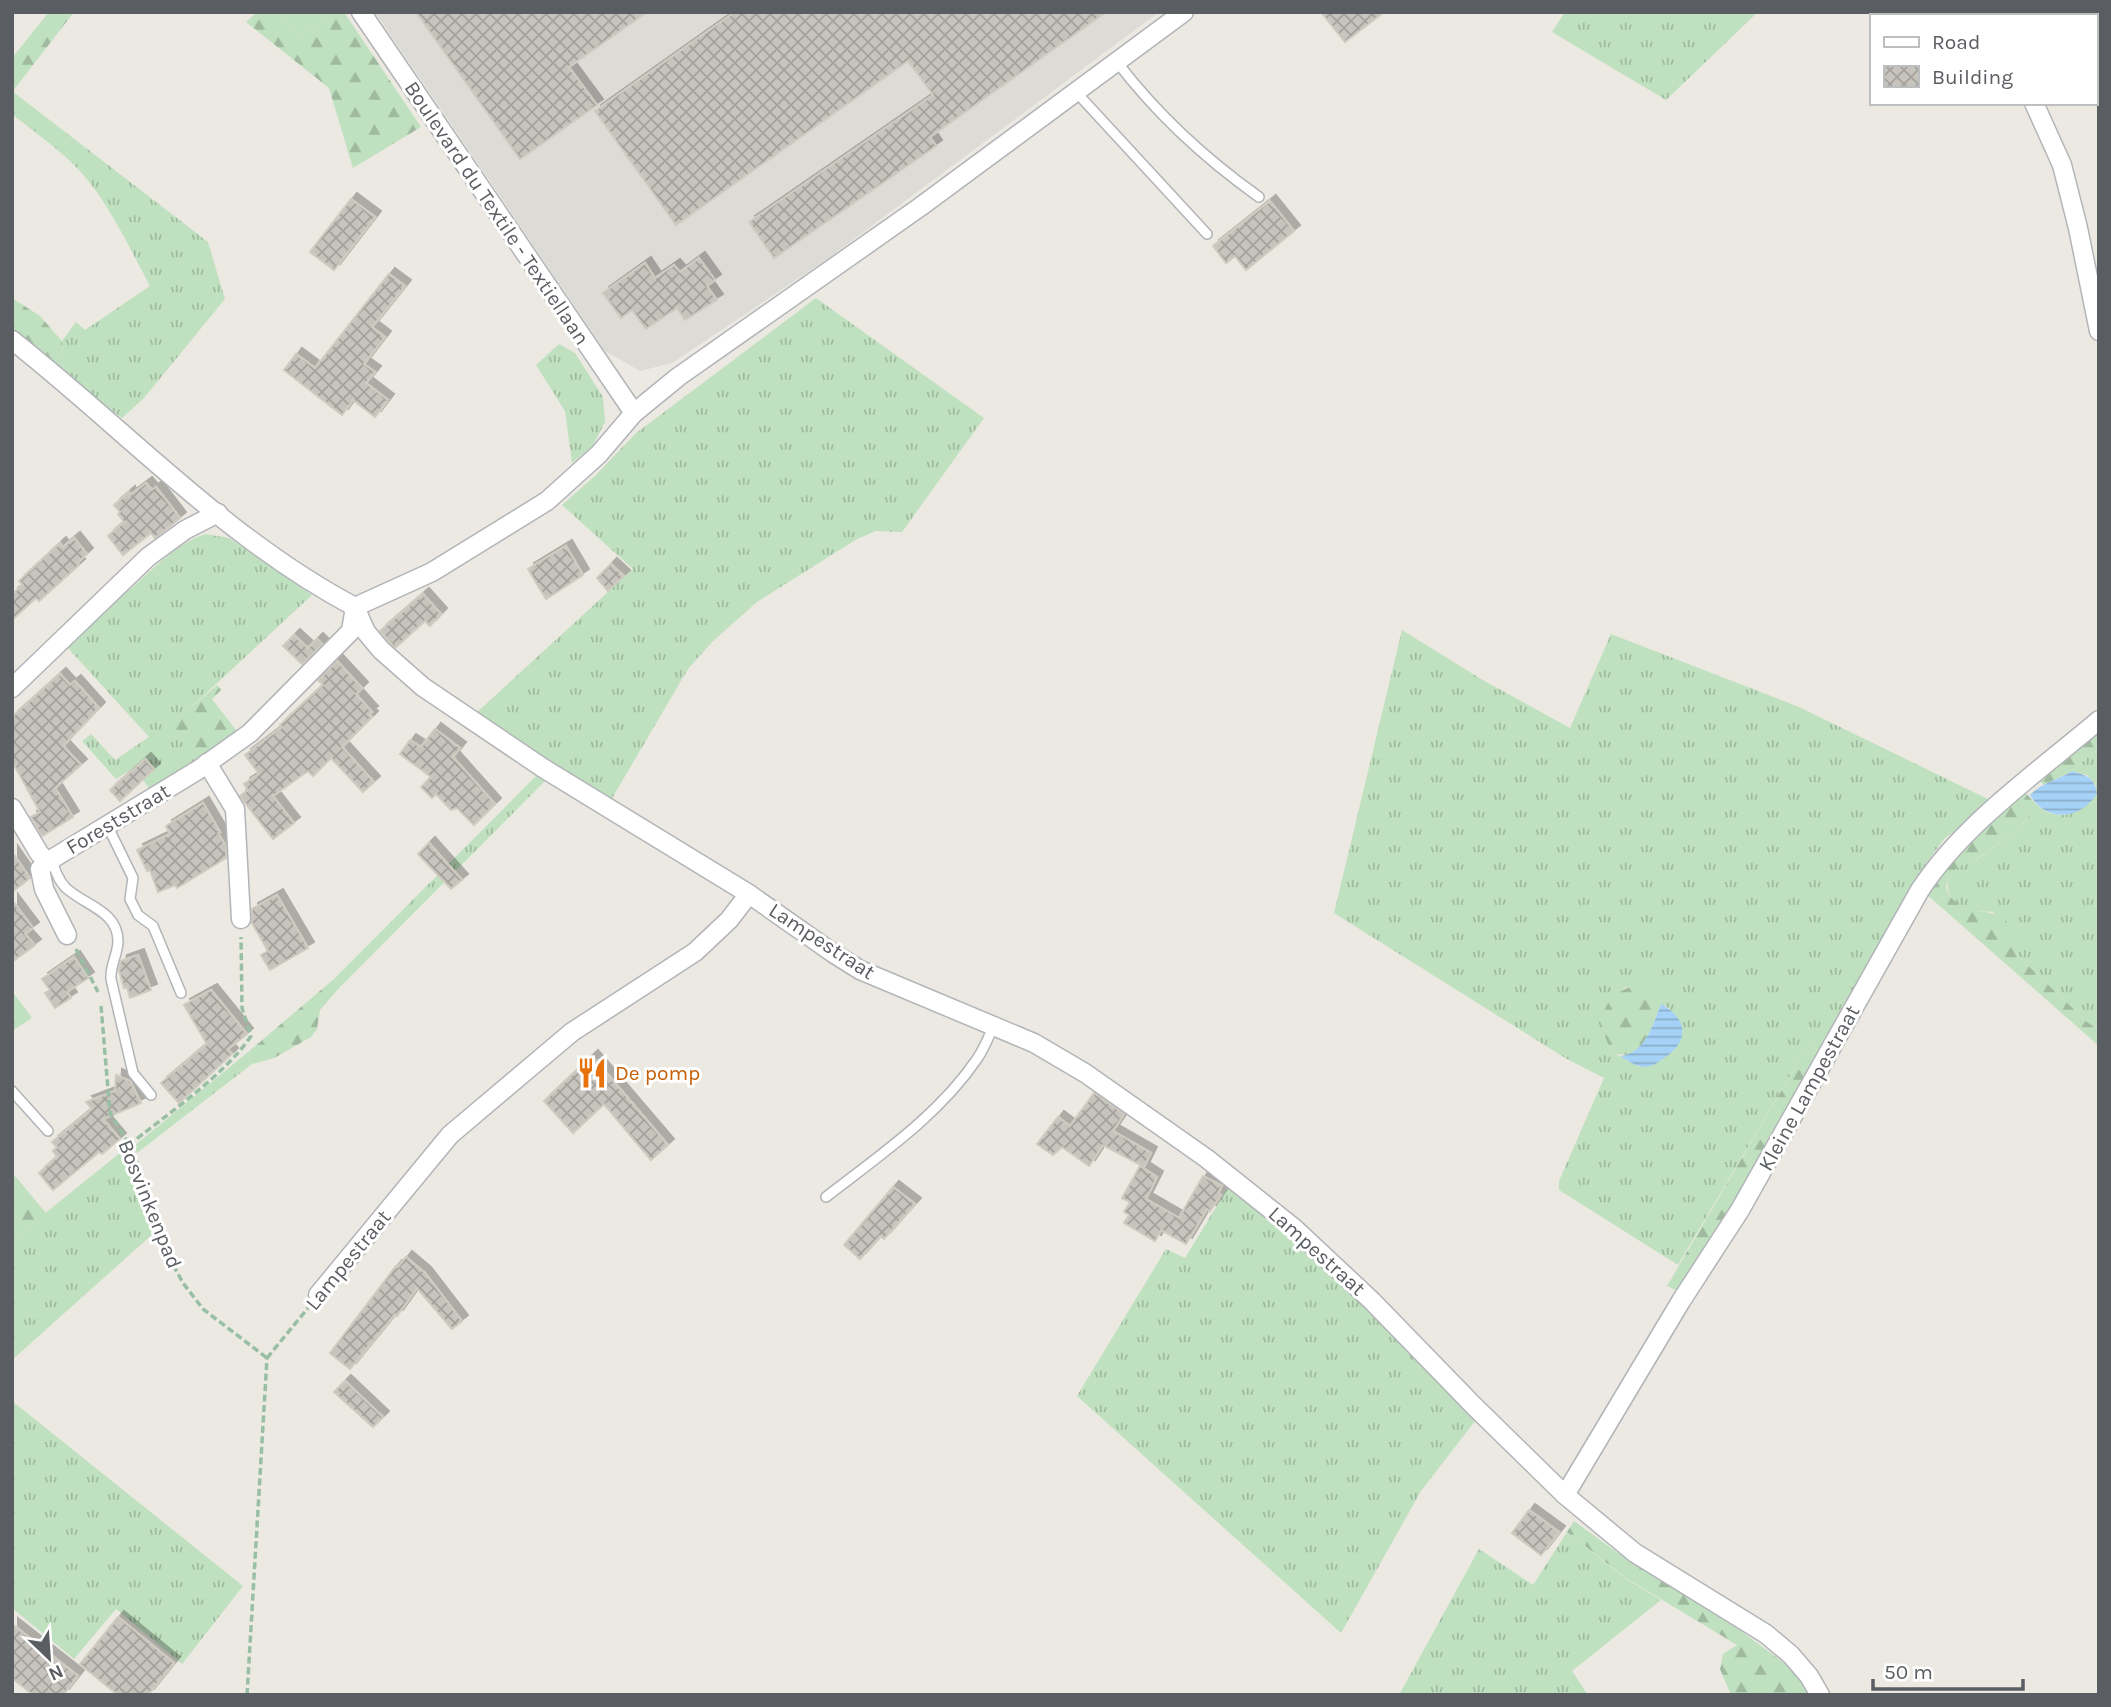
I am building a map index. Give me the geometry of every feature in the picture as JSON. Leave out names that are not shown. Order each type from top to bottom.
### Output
[{"type":"street","name":"Boulevard du Textile - Textiellaan","points":[[361,12],[634,413]]},
{"type":"street","points":[[12,340],[218,513],[298,572],[355,607],[432,572],[547,501],[599,454],[634,413],[678,377],[920,207],[1184,12]]},
{"type":"street","points":[[2035,105],[2062,166],[2099,331]]},
{"type":"street","points":[[12,688],[148,557],[185,530],[218,513]]},
{"type":"street","name":"Foreststraat","points":[[12,808],[39,853],[49,860],[207,763],[250,733],[351,631],[355,607]]},
{"type":"street","name":"Lampestraat","points":[[355,607],[366,632],[381,650],[423,688],[543,768],[749,894],[860,970],[1034,1043],[1085,1073],[1206,1158],[1294,1228],[1372,1300],[1565,1495],[1635,1553],[1766,1634],[1791,1655],[1809,1676],[1819,1695]]},
{"type":"street","name":"Kleine Lampestraat","points":[[1565,1495],[1681,1301],[1740,1210],[1937,864],[1962,836],[2099,720]]},
{"type":"street","points":[[207,763],[235,809],[241,919]]},
{"type":"street","points":[[49,860],[40,869],[44,889],[67,936]]},
{"type":"street","name":"Lampestraat","points":[[318,1295],[450,1135],[572,1032],[695,952],[729,920],[749,894]]},
{"type":"lane","points":[[1117,62],[1149,99],[1216,164],[1259,197]]},
{"type":"lane","points":[[1076,92],[1207,234]]},
{"type":"lane","points":[[107,825],[133,878],[130,899],[138,915],[153,926],[181,993]]},
{"type":"lane","points":[[49,860],[67,889],[105,913],[116,931],[118,942],[110,968],[111,979],[133,1073],[151,1095]]},
{"type":"lane","points":[[826,1197],[913,1130],[942,1102],[979,1058],[994,1025]]},
{"type":"lane","points":[[12,1091],[48,1130]]},
{"type":"path","points":[[129,1144],[198,1089],[244,1046],[251,1036],[242,1008],[241,919]]},
{"type":"path","name":"Bosvinkenpad","points":[[67,936],[90,973],[99,997],[110,1113],[129,1144],[171,1261],[183,1283],[204,1309],[267,1358]]},
{"type":"path","name":"Lampestraat","points":[[267,1358],[318,1295]]},
{"type":"path","points":[[247,1695],[267,1358]]},
{"type":"shaded area","points":[[375,12],[1159,12],[823,262],[672,363],[640,371],[605,351]]},
{"type":"shaded area","points":[[2019,12],[2099,12],[2099,39],[2097,14]]},
{"type":"green space","points":[[49,12],[74,12],[13,91],[12,58]]},
{"type":"green space","points":[[257,12],[275,12],[300,38],[331,12],[344,12],[421,127],[353,168],[329,88],[246,22]]},
{"type":"green space","points":[[275,12],[331,12],[300,38]]},
{"type":"green space","points":[[1565,12],[1758,12],[1666,100],[1552,32]]},
{"type":"green space","points":[[12,91],[208,242],[225,299],[144,398],[122,418],[64,375],[62,341],[76,322],[85,330],[150,286],[95,189],[71,162],[12,114]]},
{"type":"green space","points":[[12,298],[40,316],[62,341],[64,375],[12,333]]},
{"type":"green space","points":[[816,298],[984,418],[902,532],[876,531],[857,539],[757,602],[712,642],[688,669],[611,800],[475,714],[633,569],[562,505],[596,475],[635,434]]},
{"type":"green space","points":[[559,344],[575,353],[603,397],[605,422],[592,447],[572,463],[565,411],[536,365]]},
{"type":"green space","points":[[205,534],[229,538],[312,595],[172,725],[197,763],[152,792],[134,768],[116,779],[82,741],[91,734],[115,760],[149,737],[67,647],[167,556]]},
{"type":"green space","points":[[1402,630],[1481,679],[1570,728],[1611,634],[1799,707],[1994,802],[1944,839],[1925,865],[1904,898],[1824,1052],[1808,1045],[1678,1265],[1559,1190],[1559,1181],[1604,1078],[1565,1058],[1334,913]],"holes":[[[1651,982],[1661,1004],[1670,1009],[1640,1067],[1614,1053],[1605,1037],[1624,988]]]},
{"type":"green space","points":[[217,685],[221,690],[212,699],[239,734],[197,763],[171,725]]},
{"type":"green space","points":[[2099,731],[2099,747],[2072,771],[2044,785],[2037,779]]},
{"type":"green space","points":[[2099,747],[2099,1030],[2087,1022],[2015,953],[1993,912],[1971,910],[1954,901],[1948,892],[1948,880],[1955,869],[1980,857],[2022,823],[2034,810],[2033,801],[2048,812],[2066,815],[2096,786],[2087,775],[2072,771]]},
{"type":"green space","points":[[537,775],[546,780],[340,987],[334,979]]},
{"type":"green space","points":[[2024,791],[2033,801],[2034,810],[1999,843],[1955,869],[1946,889],[1959,904],[1991,913],[2008,923],[2013,935],[2015,953],[2087,1022],[2099,1030],[2099,1046],[1925,893],[1957,850]]},
{"type":"green space","points":[[334,979],[340,987],[320,1010],[317,1029],[311,1037],[274,1058],[252,1064],[248,1052]]},
{"type":"green space","points":[[1651,982],[1664,998],[1647,1037],[1634,1052],[1625,1055],[1614,1053],[1603,1027],[1603,1015],[1607,1005],[1614,996],[1624,990]]},
{"type":"green space","points":[[12,991],[32,1018],[12,1031]]},
{"type":"green space","points":[[1808,1045],[1824,1052],[1706,1255],[1680,1292],[1667,1286]]},
{"type":"green space","points":[[248,1052],[252,1064],[137,1153],[134,1146]]},
{"type":"green space","points":[[126,1148],[155,1232],[12,1360],[12,1240]]},
{"type":"green space","points":[[15,1176],[46,1213],[12,1240],[12,1179]]},
{"type":"green space","points":[[1229,1186],[1270,1214],[1382,1323],[1475,1421],[1421,1491],[1341,1633],[1077,1396],[1166,1249],[1185,1258]]},
{"type":"green space","points":[[12,1401],[243,1586],[182,1664],[116,1609],[74,1659],[12,1608]]},
{"type":"green space","points":[[1574,1521],[1625,1558],[1741,1631],[1800,1675],[1811,1695],[1731,1695],[1720,1669],[1723,1654],[1737,1645],[1626,1578],[1567,1532]]},
{"type":"green space","points":[[1567,1532],[1625,1578],[1661,1600],[1572,1671],[1588,1695],[1399,1695],[1479,1549],[1533,1585]]},
{"type":"water","points":[[2072,771],[2089,778],[2096,788],[2097,793],[2082,809],[2064,815],[2054,814],[2037,804],[2030,795],[2039,787]]},
{"type":"water","points":[[1661,1004],[1676,1016],[1682,1037],[1673,1051],[1660,1061],[1648,1067],[1635,1065],[1620,1056],[1629,1054],[1642,1044]]},
{"type":"building","points":[[416,12],[647,12],[569,67],[597,105],[520,159]]},
{"type":"building","points":[[735,12],[1106,12],[930,137],[936,146],[774,258],[749,222],[933,95],[908,61],[676,225],[595,111]]},
{"type":"building","points":[[1321,12],[1384,12],[1345,42]]},
{"type":"building","points":[[351,199],[375,217],[334,270],[310,252]]},
{"type":"building","points":[[1270,201],[1294,231],[1246,270],[1235,256],[1226,263],[1213,246]]},
{"type":"building","points":[[699,258],[715,280],[707,286],[717,300],[685,320],[677,308],[646,329],[632,310],[621,318],[603,293],[645,263],[655,278],[674,265],[680,272]]},
{"type":"building","points":[[389,274],[405,286],[372,327],[385,337],[364,364],[375,372],[366,383],[388,400],[375,417],[353,400],[342,415],[284,370],[296,354],[315,368]]},
{"type":"building","points":[[146,483],[152,490],[156,487],[180,518],[155,538],[151,533],[123,555],[108,536],[124,522],[114,505],[129,492],[130,495]]},
{"type":"building","points":[[74,538],[87,554],[77,563],[79,565],[39,601],[36,598],[12,620],[12,594],[23,585],[19,581],[60,543],[63,547]]},
{"type":"building","points":[[566,546],[583,575],[546,599],[528,569]]},
{"type":"building","points":[[611,564],[624,576],[608,591],[597,578]]},
{"type":"building","points":[[423,594],[441,614],[430,626],[425,621],[395,648],[380,631]]},
{"type":"building","points":[[294,635],[308,648],[317,639],[322,644],[302,664],[283,646]]},
{"type":"building","points":[[337,661],[362,688],[356,694],[372,712],[369,714],[372,717],[342,747],[374,782],[363,792],[331,758],[313,776],[308,771],[273,796],[294,823],[273,839],[240,796],[248,790],[244,784],[259,774],[245,755],[282,727],[280,725],[323,685],[318,680]]},
{"type":"building","points":[[60,674],[70,685],[75,681],[99,708],[63,746],[81,765],[55,788],[73,817],[42,836],[31,817],[40,812],[12,761],[12,717]]},
{"type":"building","points":[[435,729],[460,748],[453,757],[495,804],[474,825],[457,808],[451,810],[436,794],[432,798],[421,787],[431,777],[400,754],[410,740],[421,747]]},
{"type":"building","points":[[145,759],[154,769],[120,801],[110,790]]},
{"type":"building","points":[[203,803],[226,846],[226,858],[177,888],[175,885],[158,892],[150,870],[147,871],[137,850],[170,834],[166,826]]},
{"type":"building","points":[[429,843],[462,880],[451,889],[418,854]]},
{"type":"building","points":[[12,852],[30,878],[12,892]]},
{"type":"building","points":[[277,895],[308,948],[270,970],[261,955],[268,951],[252,923],[252,909]]},
{"type":"building","points":[[12,900],[33,928],[25,934],[35,945],[12,962]]},
{"type":"building","points":[[138,955],[151,990],[130,998],[119,970],[121,961]]},
{"type":"building","points":[[74,957],[88,978],[67,992],[71,998],[55,1008],[45,993],[50,990],[42,979]]},
{"type":"building","points":[[211,990],[247,1034],[228,1049],[232,1054],[179,1103],[161,1083],[207,1044],[184,1005]]},
{"type":"building","points":[[592,1056],[668,1145],[651,1160],[604,1104],[573,1133],[544,1101]]},
{"type":"building","points":[[116,1075],[130,1081],[141,1103],[103,1119],[120,1139],[102,1154],[99,1152],[53,1190],[39,1173],[57,1157],[53,1151],[57,1147],[52,1142],[92,1109],[86,1102],[115,1091]]},
{"type":"building","points":[[1094,1093],[1124,1114],[1113,1131],[1151,1153],[1144,1167],[1103,1145],[1089,1166],[1062,1147],[1053,1155],[1037,1144],[1058,1117],[1070,1126]]},
{"type":"building","points":[[1140,1166],[1157,1177],[1146,1199],[1179,1218],[1203,1176],[1222,1186],[1218,1193],[1221,1195],[1210,1211],[1207,1209],[1186,1244],[1161,1230],[1155,1241],[1124,1223],[1129,1215],[1124,1212],[1130,1202],[1122,1198]]},
{"type":"building","points":[[893,1187],[915,1204],[884,1239],[880,1236],[860,1259],[844,1245]]},
{"type":"building","points":[[406,1257],[425,1273],[462,1321],[452,1329],[417,1288],[397,1316],[395,1314],[350,1369],[330,1353],[396,1266]]},
{"type":"building","points":[[345,1381],[383,1417],[373,1427],[334,1392]]},
{"type":"building","points":[[1529,1510],[1559,1532],[1541,1555],[1512,1533]]},
{"type":"building","points":[[118,1617],[174,1663],[148,1695],[118,1695],[80,1664]]},
{"type":"building","points":[[12,1624],[78,1676],[63,1695],[33,1695],[12,1678]]},
{"type":"place","name":"De pomp","points":[[592,1073]]}]
